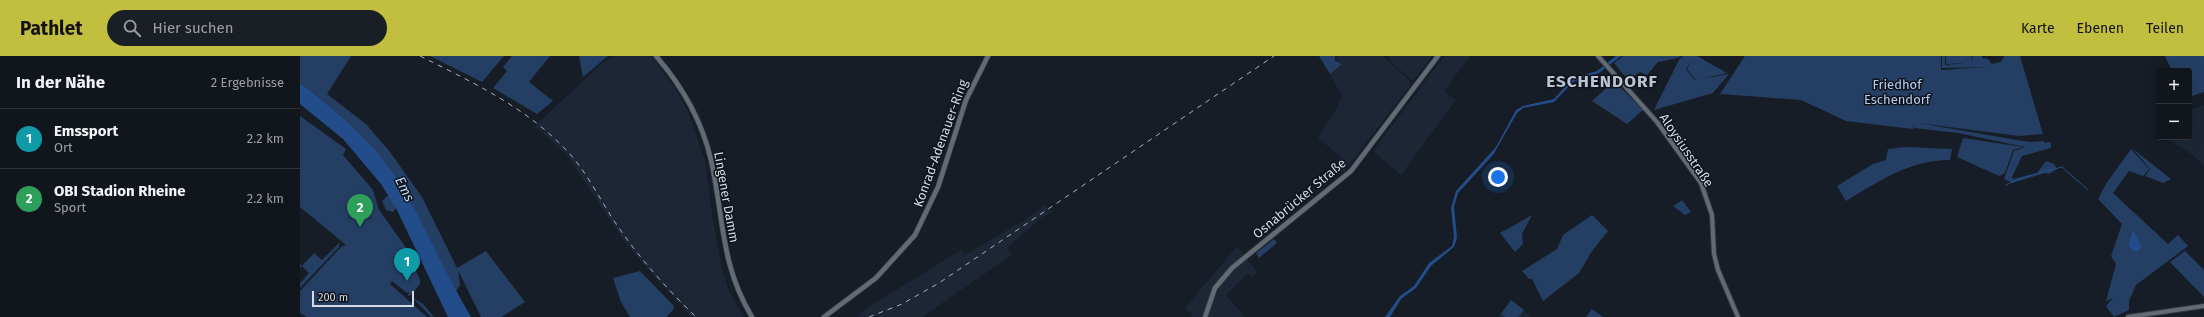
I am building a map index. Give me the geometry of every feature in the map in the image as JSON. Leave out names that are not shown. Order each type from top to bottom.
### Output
[{"type":"main road","name":"Lingener Damm","points":[[656,56],[685,94],[704,136],[713,171],[729,267],[745,305],[752,317]]},
{"type":"main road","name":"Konrad-Adenauer-Ring","points":[[824,317],[876,278],[915,235],[938,187],[966,100],[988,56]]},
{"type":"main road","name":"Osnabrücker Straße","points":[[1204,317],[1215,288],[1232,268],[1353,168],[1438,56]]},
{"type":"main road","name":"Lingener Damm","points":[[745,305],[755,317]]},
{"type":"street","name":"Aloysiusstraße","points":[[1598,56],[1657,122],[1701,183],[1710,208],[1714,254],[1718,270],[1738,317]]},
{"type":"street","points":[[2128,317],[2204,306]]},
{"type":"shaded area","points":[[615,56],[651,56],[675,88],[688,112],[705,160],[713,220],[722,268],[729,291],[744,317],[691,317],[622,238],[567,155],[535,126],[602,63]]},
{"type":"shaded area","points":[[1337,56],[1383,56],[1409,80],[1410,86],[1342,174],[1335,164],[1341,157],[1318,138],[1335,111],[1342,96],[1330,74],[1342,64],[1337,61]]},
{"type":"shaded area","points":[[1388,56],[1432,56],[1413,81],[1393,64]]},
{"type":"shaded area","points":[[1444,56],[1470,56],[1444,91],[1456,100],[1401,175],[1373,151]]},
{"type":"shaded area","points":[[1616,56],[1621,56],[1599,73],[1573,82],[1554,102],[1523,108],[1517,113],[1493,155],[1458,193],[1454,207],[1457,238],[1454,247],[1431,266],[1416,288],[1401,299],[1390,317],[1385,317],[1400,296],[1414,286],[1429,263],[1452,246],[1454,237],[1451,208],[1456,191],[1496,147],[1516,110],[1523,106],[1554,99],[1573,78],[1597,71]]},
{"type":"shaded area","points":[[300,83],[356,130],[392,172],[411,203],[471,317],[448,317],[397,210],[381,184],[343,139],[300,104]]},
{"type":"shaded area","points":[[2204,105],[2204,166],[2193,155],[2169,140],[2192,140],[2192,109]]},
{"type":"shaded area","points":[[1045,205],[1052,212],[1042,217],[1007,248],[1012,255],[922,317],[857,317],[867,308],[961,250],[965,255],[1025,220]]},
{"type":"shaded area","points":[[2133,230],[2142,247],[2136,252],[2128,246]]},
{"type":"shaded area","points":[[1237,246],[1257,272],[1252,277],[1248,273],[1226,295],[1245,317],[1191,317],[1192,315],[1185,308]]},
{"type":"shaded area","points":[[1511,300],[1532,317],[1498,317]]},
{"type":"green space","points":[[300,56],[351,56],[327,94],[366,124],[390,152],[422,197],[457,268],[486,251],[525,302],[501,317],[481,317],[458,270],[460,285],[456,291],[402,188],[381,158],[343,118],[300,83]]},
{"type":"green space","points":[[430,56],[504,56],[482,82]]},
{"type":"green space","points":[[512,56],[550,56],[529,82],[553,101],[537,114],[493,88],[507,71],[503,67]]},
{"type":"green space","points":[[579,56],[608,56],[583,77]]},
{"type":"green space","points":[[1319,56],[1335,56],[1335,61],[1342,64],[1330,74]]},
{"type":"green space","points":[[1623,56],[1681,56],[1658,62],[1647,75],[1640,72],[1628,80],[1614,63]]},
{"type":"green space","points":[[1683,56],[1697,56],[1727,73],[1700,79],[1729,74],[1713,93],[1654,110],[1679,60]],"holes":[[[1693,59],[1687,69],[1696,80],[1686,69]]]},
{"type":"green space","name":"Friedhof Eschendorf","points":[[1745,56],[1941,56],[1941,70],[1986,67],[1942,68],[1942,56],[1945,56],[1945,65],[1965,63],[1946,64],[1946,56],[1972,56],[1971,63],[1973,56],[1982,56],[1982,58],[1988,59],[1992,64],[2001,62],[2004,56],[2020,56],[2043,134],[2019,136],[1918,123],[2029,142],[2051,142],[2051,148],[2022,156],[2012,177],[2013,179],[2037,173],[2046,161],[2054,164],[2057,169],[2049,174],[2045,173],[2012,183],[2004,179],[2014,151],[2025,147],[1958,133],[1914,128],[1915,123],[1913,129],[1846,121],[1801,100],[1720,94]]},
{"type":"green space","points":[[2165,56],[2204,56],[2204,92],[2192,96],[2192,68],[2171,68]]},
{"type":"green space","points":[[1614,81],[1643,110],[1627,124],[1592,101]]},
{"type":"green space","points":[[300,116],[346,149],[343,155],[373,190],[379,210],[407,249],[420,280],[420,284],[410,296],[408,295],[409,292],[407,293],[392,281],[390,284],[427,317],[307,317],[300,313],[300,291],[341,247],[346,245],[300,207]]},
{"type":"green space","points":[[1963,138],[2023,147],[2013,150],[2005,173],[1999,176],[1957,157]]},
{"type":"green space","points":[[1905,147],[1952,149],[1950,160],[1922,164],[1895,173],[1846,201],[1837,186],[1873,164],[1886,160],[1888,149]]},
{"type":"green space","points":[[2131,149],[2149,169],[2143,176],[2129,171],[2113,193],[2168,244],[2178,235],[2188,246],[2136,285],[2129,301],[2129,310],[2114,317],[2106,306],[2113,298],[2106,301],[2116,264],[2111,256],[2122,224],[2098,199],[2106,184]]},
{"type":"green space","points":[[2133,149],[2171,179],[2163,183],[2145,176],[2150,169]]},
{"type":"green space","points":[[387,196],[390,197],[396,208],[393,212],[386,210],[382,201]]},
{"type":"green space","points":[[1682,200],[1691,212],[1685,215],[1673,206]]},
{"type":"green space","points":[[1532,215],[1522,234],[1523,244],[1515,252],[1500,233]]},
{"type":"green space","points":[[1592,215],[1608,231],[1592,251],[1579,273],[1543,301],[1532,279],[1529,279],[1522,271],[1557,249],[1563,235]]},
{"type":"green space","points":[[1274,239],[1277,243],[1259,258],[1256,253]]},
{"type":"green space","points":[[340,242],[339,247],[300,288],[300,283],[309,273],[302,266],[314,253],[322,260]]},
{"type":"green space","points":[[2185,251],[2204,270],[2204,297],[2170,262]]},
{"type":"green space","points":[[640,271],[673,305],[674,309],[666,317],[630,317],[621,302],[613,278]]},
{"type":"green space","points":[[412,297],[423,304],[434,317],[431,317]]},
{"type":"green space","points":[[1511,300],[1524,310],[1518,317],[1505,317],[1501,314]]},
{"type":"green space","points":[[1592,309],[1603,317],[1586,317]]},
{"type":"waterway","points":[[2006,185],[2026,177],[2062,167],[2088,190]]},
{"type":"railway","points":[[420,56],[499,97],[518,109],[553,137],[569,153],[583,171],[636,252],[696,317]]},
{"type":"railway","points":[[869,317],[902,304],[939,283],[1274,56]]},
{"type":"place","name":"OBI Stadion Rheine","points":[[360,227]]},
{"type":"place","name":"Emssport","points":[[407,281]]},
{"type":"district","name":"ESCHENDORF","points":[[1602,81]]},
{"type":"water label","name":"Ems","points":[[405,189]]}]
